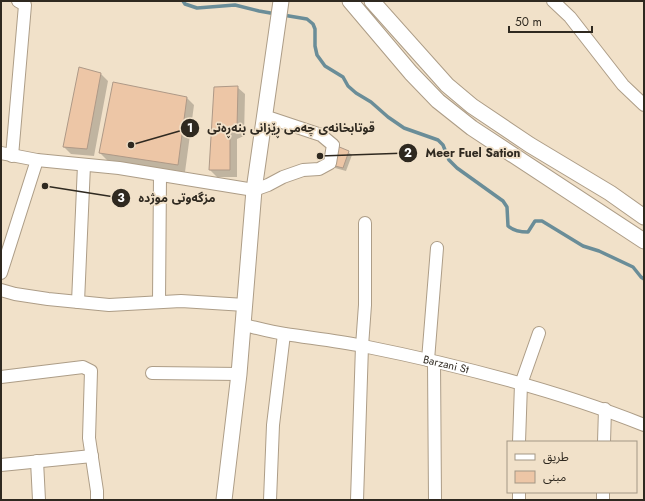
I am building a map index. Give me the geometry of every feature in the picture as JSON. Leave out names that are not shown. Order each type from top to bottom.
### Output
[{"type":"street","points":[[18,1],[25,6],[6,155],[37,160],[119,168],[254,190],[302,170],[319,169],[330,163],[333,145],[321,135],[264,116]]},
{"type":"street","points":[[224,500],[244,325],[254,190],[281,1]]},
{"type":"street","points":[[350,1],[401,62],[438,101],[472,128],[644,241]]},
{"type":"street","points":[[372,1],[447,85],[472,106],[530,146],[610,193],[644,217]]},
{"type":"street","points":[[553,1],[570,18],[623,85],[644,104]]},
{"type":"street","points":[[1,273],[37,160]]},
{"type":"street","points":[[78,302],[84,165]]},
{"type":"street","points":[[159,302],[160,174]]},
{"type":"street","points":[[357,500],[362,346],[365,305],[365,223]]},
{"type":"street","points":[[435,500],[431,361],[437,248]]},
{"type":"street","points":[[1,290],[15,294],[48,299],[109,305],[181,301],[245,306]]},
{"type":"street","name":"Barzani St","points":[[244,325],[284,334],[362,346],[431,361],[522,384],[605,409],[644,425]]},
{"type":"street","points":[[519,441],[522,384],[539,333]]},
{"type":"street","points":[[270,500],[273,425],[284,334]]},
{"type":"street","points":[[1,377],[83,367],[91,371],[89,438],[97,500]]},
{"type":"street","points":[[152,373],[239,374]]},
{"type":"street","points":[[604,441],[605,409]]},
{"type":"street","points":[[1,465],[92,456]]},
{"type":"street","points":[[37,461],[39,500]]},
{"type":"building","points":[[79,67],[101,73],[87,149],[63,147]]},
{"type":"building","points":[[113,82],[187,97],[178,165],[99,153]]},
{"type":"building","points":[[238,86],[237,128],[230,132],[230,170],[209,170],[214,87]]},
{"type":"building","points":[[337,146],[349,151],[343,168],[331,165]]},
{"type":"waterway","points":[[183,1],[185,4],[197,8],[235,5],[276,14]]},
{"type":"waterway","points":[[283,15],[307,19],[313,24],[315,29],[315,46],[317,55],[325,66],[343,77],[348,86],[356,93],[371,102],[388,117],[404,128],[438,140],[443,145],[449,160],[457,168],[503,201],[507,207],[508,226],[510,228],[517,231],[528,232],[535,221],[542,221],[583,246],[599,251],[633,267],[644,279]]},
{"type":"place","name":"قوتابخانەی چەمی ڕێزانی بنەڕەتی","points":[[131,145]]},
{"type":"place","name":"Meer Fuel Sation","points":[[320,156]]},
{"type":"place","name":"مزگەوتی موژدە","points":[[45,186]]}]
